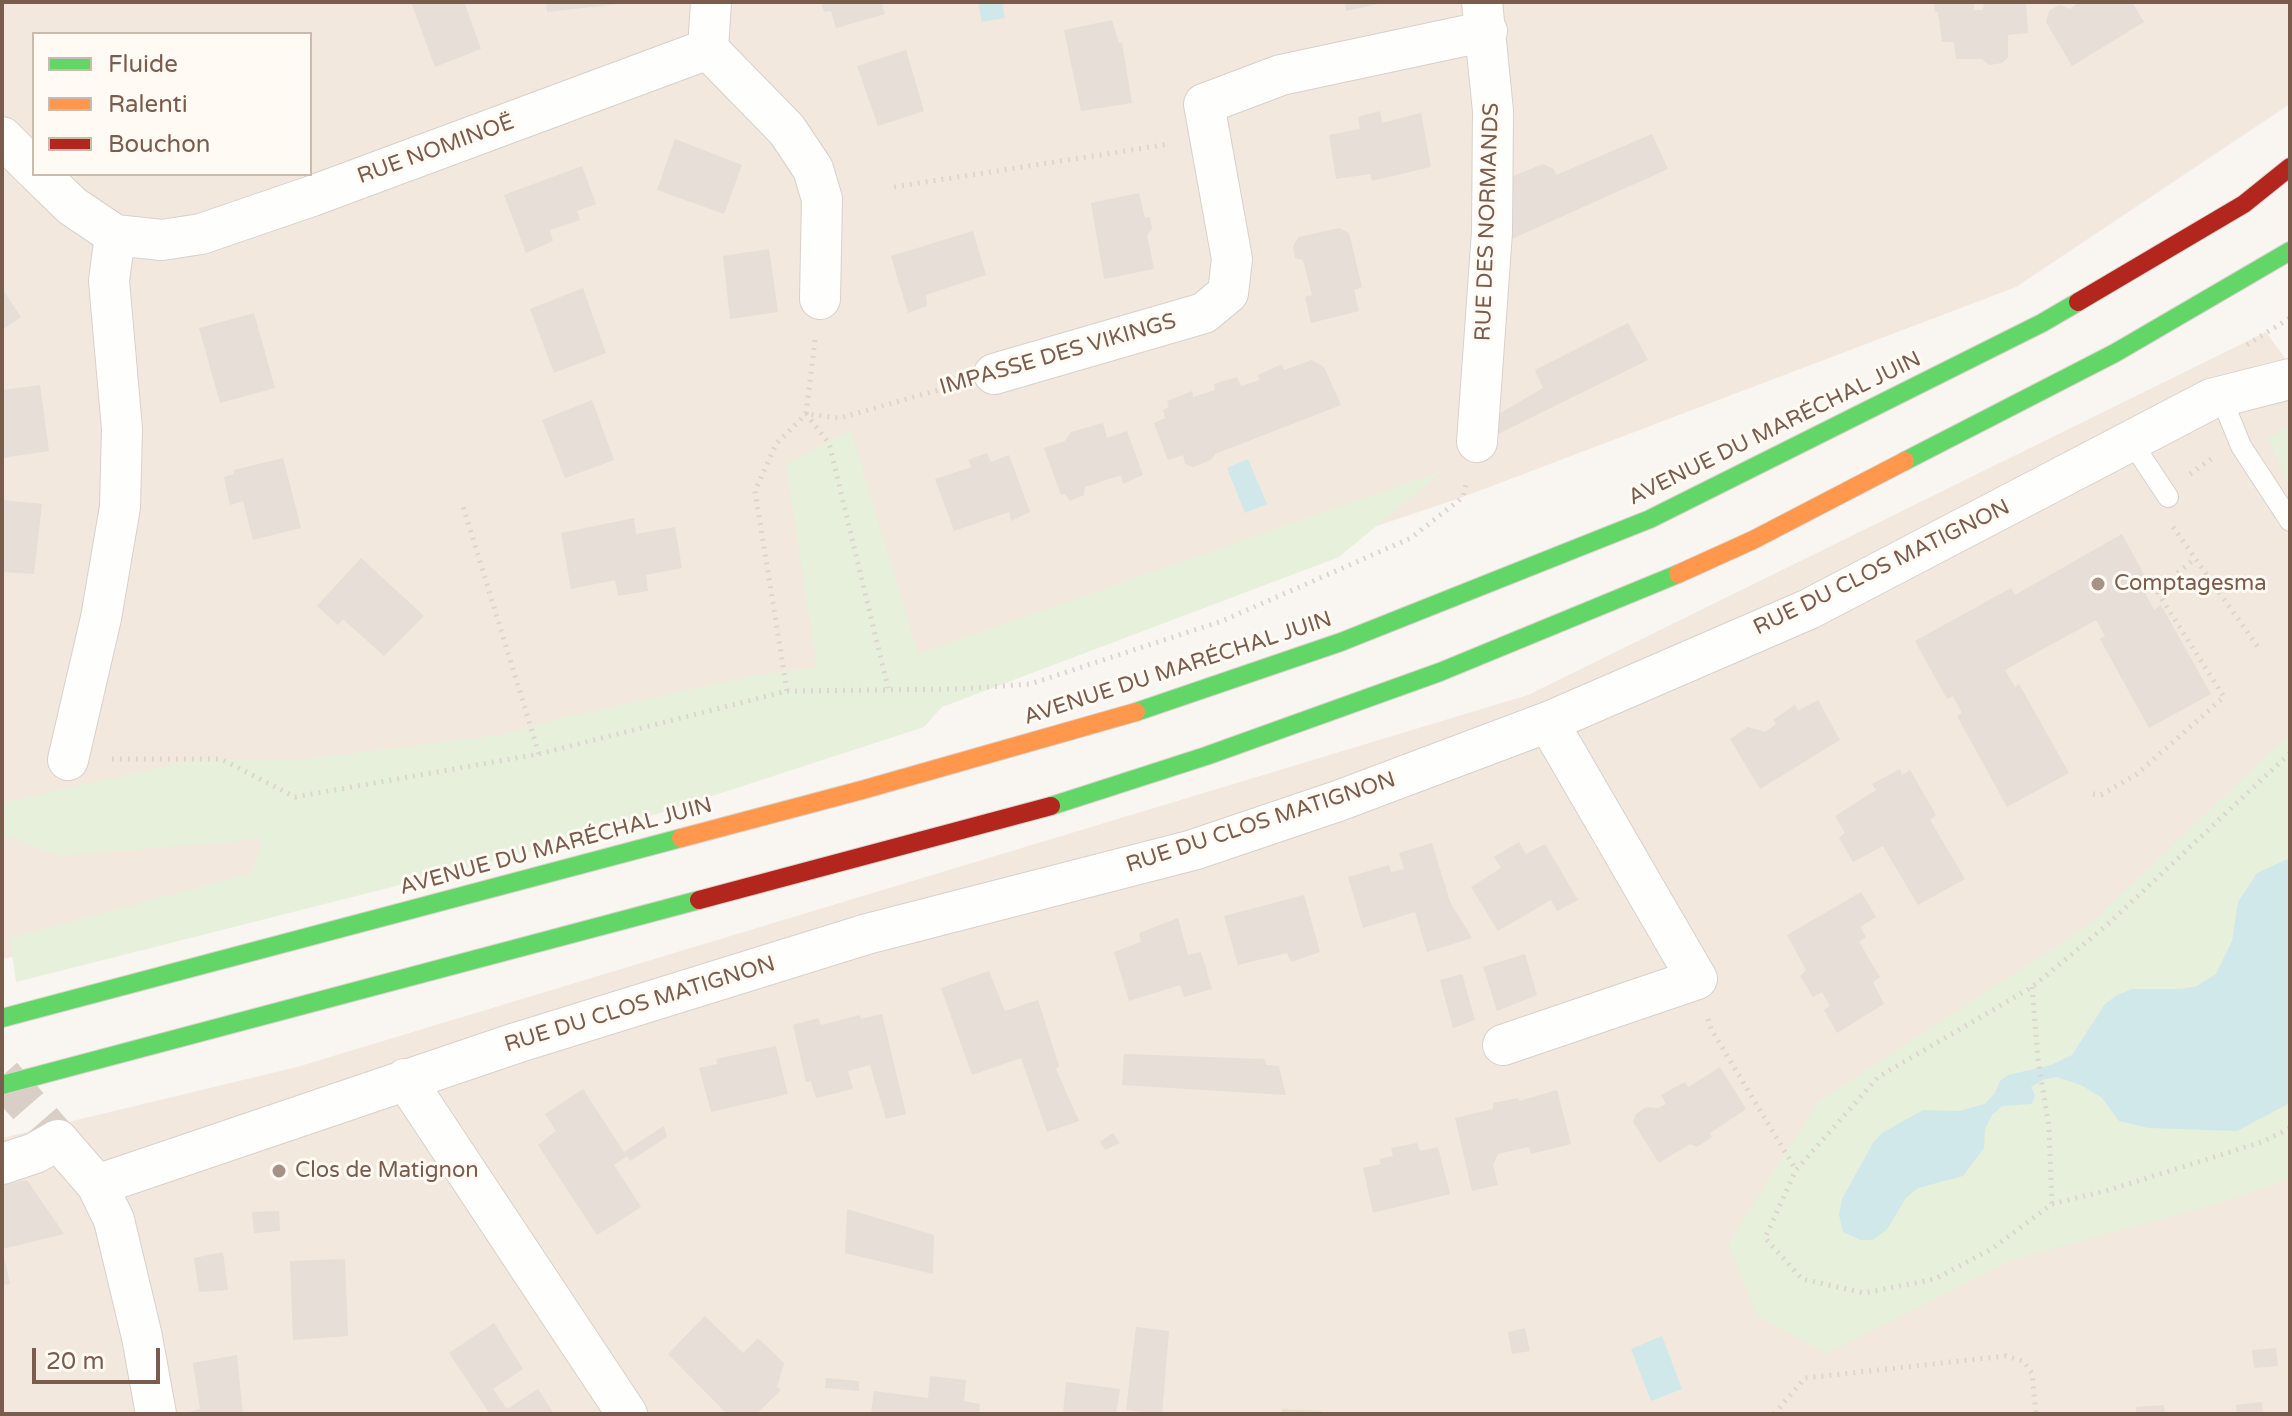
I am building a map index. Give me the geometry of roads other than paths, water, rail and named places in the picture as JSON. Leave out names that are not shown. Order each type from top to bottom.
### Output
[{"type":"main road","name":"AVENUE DU MARÉCHAL JUIN","points":[[2,1018],[1103,723],[1341,642],[1650,519],[2042,323],[2244,204],[2290,167]]},
{"type":"main road","points":[[2,1085],[1051,806],[1206,756],[1426,677],[1648,587],[1753,540],[2115,353],[2290,251]]},
{"type":"street","points":[[711,2],[708,49],[787,130],[813,169],[822,199],[820,299]]},
{"type":"street","name":"IMPASSE DES VIKINGS","points":[[994,374],[1204,313],[1228,293],[1232,259],[1204,104],[1281,75],[1484,16]]},
{"type":"street","name":"RUE DES NORMANDS","points":[[1477,442],[1492,232],[1493,111],[1484,16]]},
{"type":"street","name":"RUE NOMINOË","points":[[41,176],[72,206],[115,235],[162,240],[201,234],[708,49]]},
{"type":"street","points":[[2,137],[32,167]]},
{"type":"street","points":[[68,760],[101,618],[120,507],[122,429],[109,281],[115,235]]},
{"type":"street","name":"RUE DU CLOS MATIGNON","points":[[97,1185],[405,1079],[867,934],[1193,850],[1338,801],[1548,722],[1809,609],[2211,399],[2290,379]]},
{"type":"street","points":[[1503,1045],[1697,979],[1548,722]]},
{"type":"street","points":[[405,1079],[627,1414]]},
{"type":"street","points":[[2,1164],[35,1153],[58,1140],[97,1185],[114,1220],[142,1337],[156,1414]]},
{"type":"lane","points":[[2221,397],[2241,446],[2290,521]]},
{"type":"lane","points":[[2131,441],[2166,494]]},
{"type":"water","points":[[978,2],[1002,2],[1005,18],[982,22]]},
{"type":"water","points":[[1248,459],[1267,504],[1245,513],[1227,468]]},
{"type":"water","points":[[2290,858],[2290,1100],[2286,1105],[2237,1131],[2148,1128],[2119,1121],[2102,1098],[2081,1085],[2056,1077],[2043,1080],[2031,1087],[2035,1095],[2032,1104],[2002,1106],[1992,1115],[1985,1129],[1984,1148],[1963,1176],[1918,1188],[1906,1198],[1887,1229],[1873,1240],[1860,1240],[1843,1232],[1839,1215],[1842,1199],[1873,1143],[1882,1133],[1923,1110],[1959,1111],[1985,1104],[2000,1081],[2008,1075],[2051,1065],[2072,1055],[2105,1004],[2117,995],[2133,989],[2197,986],[2216,974],[2232,941],[2238,902],[2257,873]]},
{"type":"water","points":[[1662,1336],[1682,1389],[1651,1401],[1631,1349]]},
{"type":"tunnel","points":[[2,1076],[58,1140]]},
{"type":"place","name":"Comptagesma","points":[[2098,584]]},
{"type":"place","name":"Clos de Matignon","points":[[279,1171]]}]
